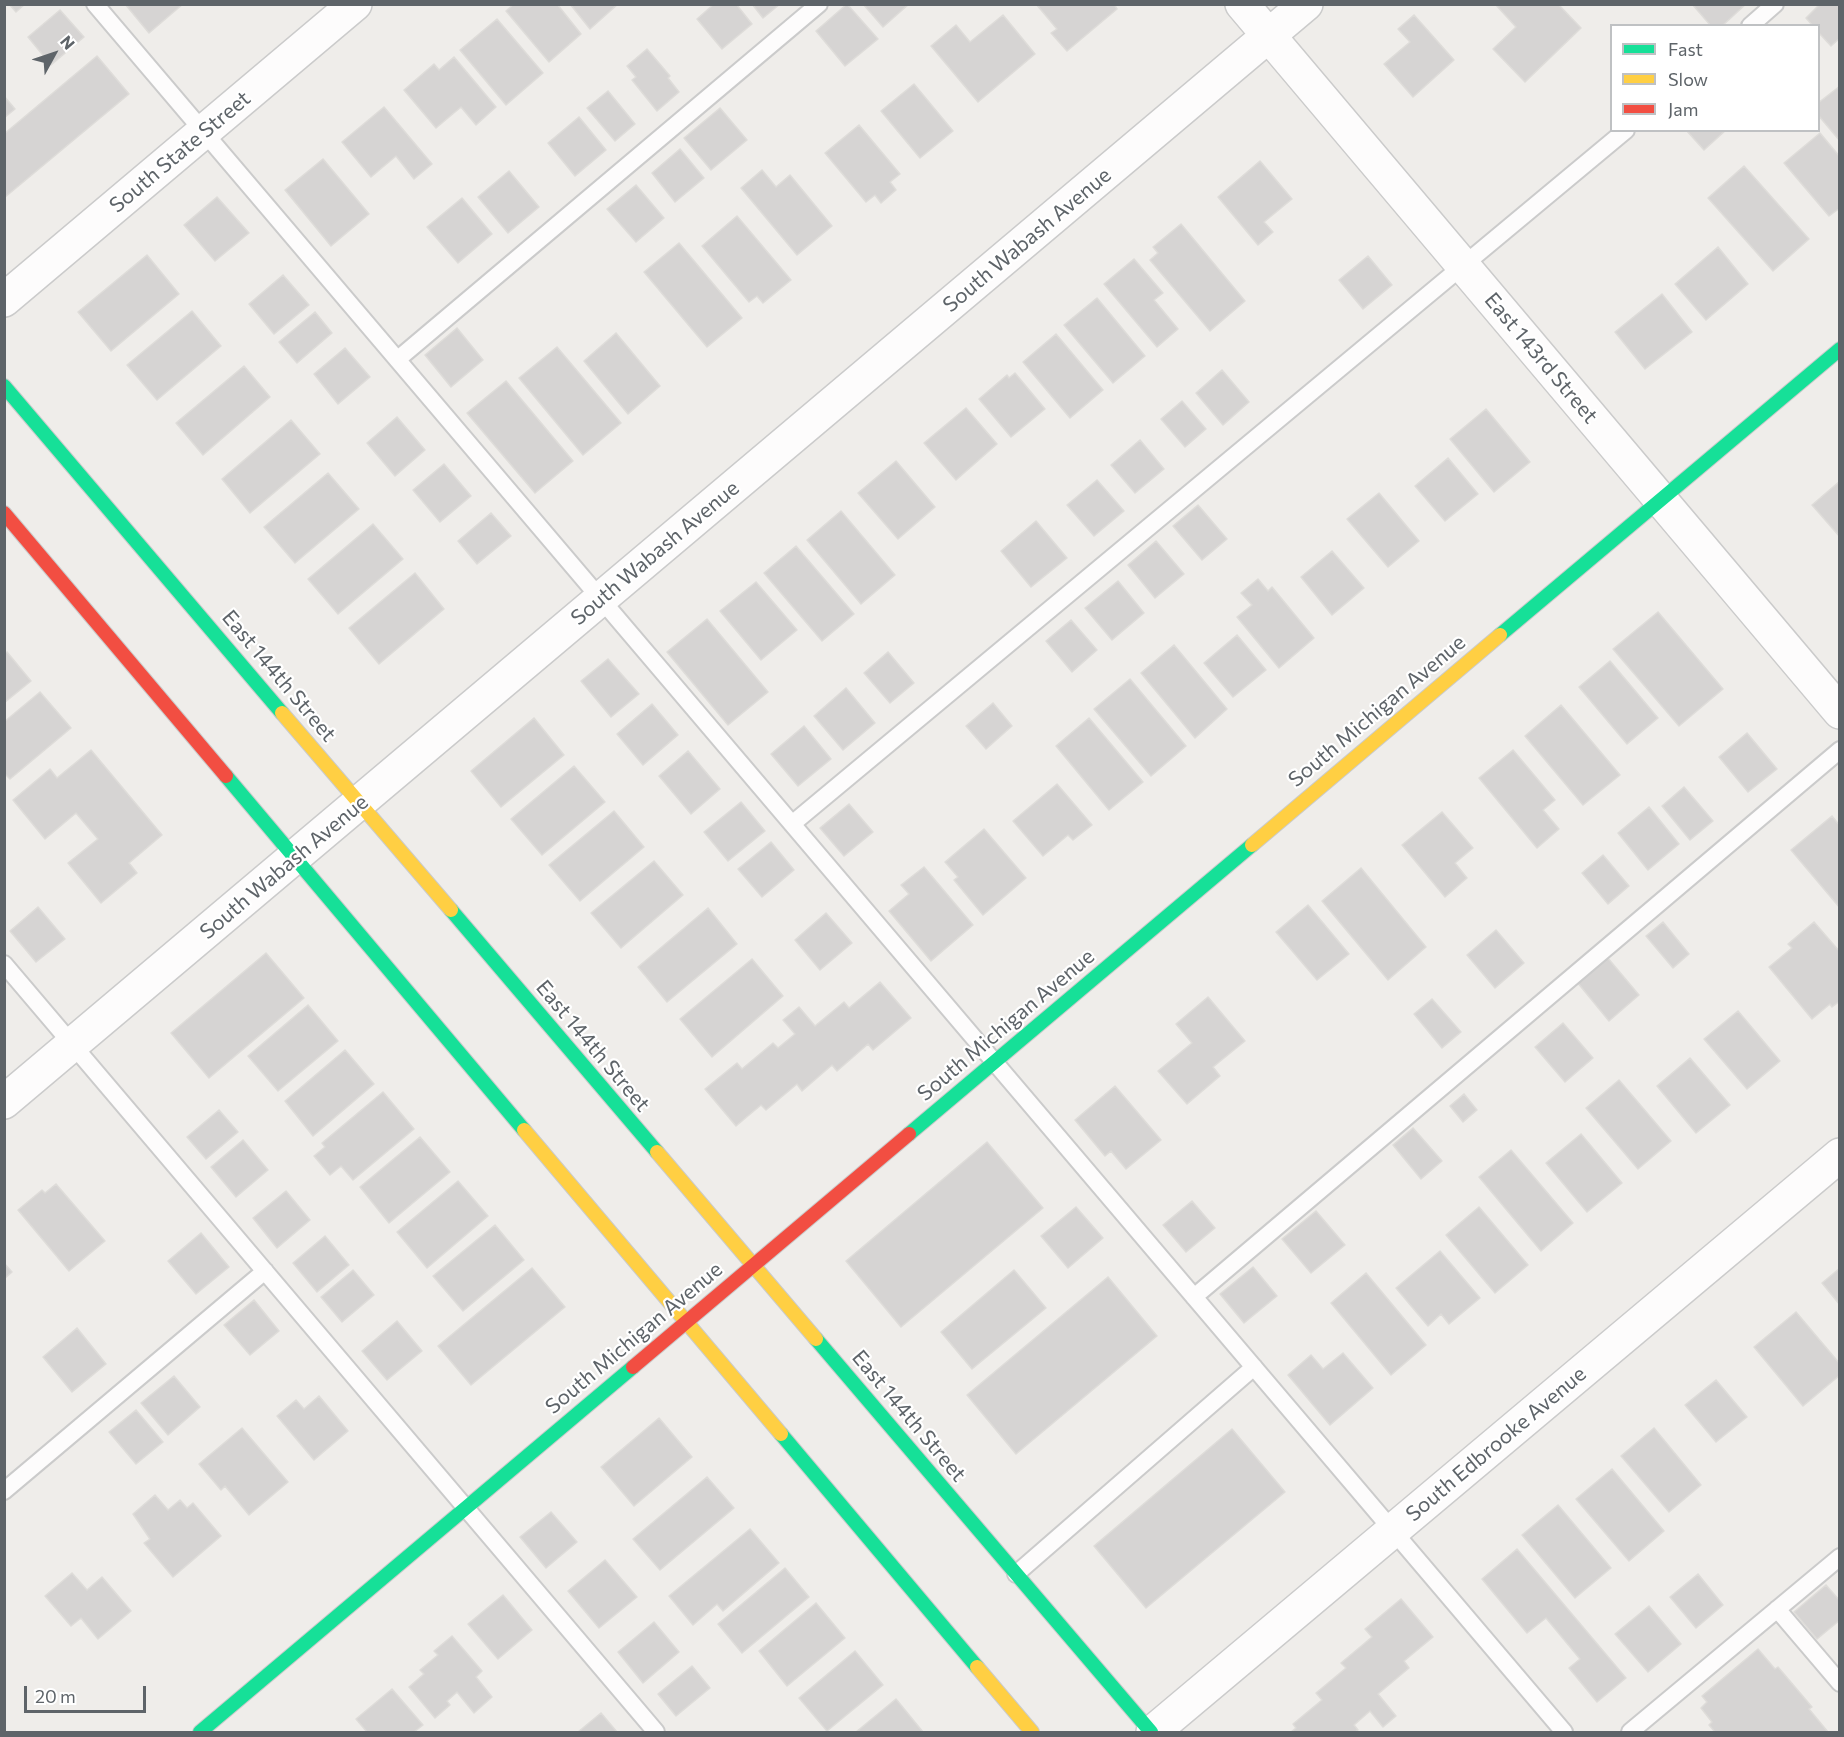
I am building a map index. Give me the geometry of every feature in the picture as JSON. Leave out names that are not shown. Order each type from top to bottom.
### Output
[{"type":"street","name":"South State Street","points":[[4,300],[355,4]]},
{"type":"street","name":"East 143rd Street","points":[[1242,4],[1839,712]]},
{"type":"street","name":"South Wabash Avenue","points":[[4,1102],[1306,4]]},
{"type":"street","name":"South Michigan Avenue","points":[[200,1732],[1839,350]]},
{"type":"street","name":"East 144th Street","points":[[4,386],[1152,1732]]},
{"type":"street","points":[[4,513],[1032,1732]]},
{"type":"street","name":"South Edbrooke Avenue","points":[[1152,1732],[1839,1155]]},
{"type":"lane","points":[[95,4],[1564,1732]]},
{"type":"lane","points":[[398,359],[819,4]]},
{"type":"lane","points":[[1752,24],[1775,4]]},
{"type":"lane","points":[[792,824],[1464,268],[1624,132]]},
{"type":"lane","points":[[1194,1297],[1839,750]]},
{"type":"lane","points":[[4,964],[656,1732]]},
{"type":"lane","points":[[4,1491],[265,1272]]},
{"type":"lane","points":[[1016,1574],[1254,1367]]},
{"type":"lane","points":[[1630,1732],[1839,1557]]},
{"type":"lane","points":[[1777,1609],[1839,1683]]},
{"type":"building","points":[[9,4],[25,4],[16,12]]},
{"type":"building","points":[[125,4],[183,4],[149,33]]},
{"type":"building","points":[[514,4],[557,4],[581,34],[549,62],[506,11]]},
{"type":"building","points":[[570,4],[618,4],[590,29]]},
{"type":"building","points":[[714,4],[736,4],[752,24],[722,49],[697,19]]},
{"type":"building","points":[[752,4],[780,4],[763,18]]},
{"type":"building","points":[[847,4],[878,39],[845,66],[816,31]]},
{"type":"building","points":[[863,4],[909,4],[883,27]]},
{"type":"building","points":[[1036,4],[1114,4],[1117,9],[1067,51],[1051,33],[1057,29]]},
{"type":"building","points":[[1495,4],[1558,4],[1581,28],[1525,82],[1493,49],[1516,27]]},
{"type":"building","points":[[1692,4],[1746,4],[1724,24],[1709,24]]},
{"type":"building","points":[[1820,4],[1840,4],[1840,38],[1831,46],[1820,34],[1820,24],[1811,24],[1806,18]]},
{"type":"building","points":[[60,10],[84,37],[51,65],[28,37]]},
{"type":"building","points":[[1003,15],[1035,54],[978,102],[931,46],[956,25],[970,42]]},
{"type":"building","points":[[1414,15],[1454,60],[1413,97],[1384,64],[1410,42],[1398,29]]},
{"type":"building","points":[[497,19],[543,73],[506,105],[460,50]]},
{"type":"building","points":[[647,49],[670,76],[668,78],[679,92],[657,111],[632,80],[636,77],[627,66]]},
{"type":"building","points":[[97,56],[129,94],[4,198],[4,134]]},
{"type":"building","points":[[454,57],[496,107],[476,125],[461,107],[436,128],[404,90],[434,64],[439,70]]},
{"type":"building","points":[[914,84],[953,131],[920,158],[881,111]]},
{"type":"building","points":[[1840,86],[1840,141],[1820,117],[1820,101]]},
{"type":"building","points":[[608,91],[635,124],[615,141],[587,108]]},
{"type":"building","points":[[4,96],[15,109],[4,118]]},
{"type":"building","points":[[384,107],[432,164],[414,179],[396,156],[371,177],[342,142]]},
{"type":"building","points":[[720,108],[747,140],[711,170],[684,138]]},
{"type":"building","points":[[579,117],[606,150],[575,176],[548,143]]},
{"type":"building","points":[[859,125],[900,174],[890,182],[896,190],[881,203],[875,195],[866,202],[825,153]]},
{"type":"building","points":[[1688,132],[1724,132],[1704,150]]},
{"type":"building","points":[[1820,133],[1840,157],[1840,208],[1829,216],[1784,163]]},
{"type":"building","points":[[680,149],[704,178],[675,202],[652,173]]},
{"type":"building","points":[[323,159],[369,214],[331,246],[285,190]]},
{"type":"building","points":[[1260,161],[1292,199],[1264,222],[1273,232],[1258,245],[1218,197]]},
{"type":"building","points":[[1744,166],[1809,239],[1773,271],[1708,198]]},
{"type":"building","points":[[762,170],[776,187],[790,175],[832,226],[797,255],[741,188]]},
{"type":"building","points":[[509,171],[539,207],[508,233],[478,197]]},
{"type":"building","points":[[636,185],[664,218],[636,242],[607,209]]},
{"type":"building","points":[[217,197],[249,233],[215,261],[184,225]]},
{"type":"building","points":[[462,198],[492,234],[458,263],[427,227]]},
{"type":"building","points":[[737,216],[791,280],[763,303],[757,296],[749,302],[702,246]]},
{"type":"building","points":[[1181,224],[1245,301],[1210,331],[1150,260],[1158,253],[1153,247]]},
{"type":"building","points":[[679,243],[742,318],[707,347],[644,272]]},
{"type":"building","points":[[1718,247],[1748,284],[1706,320],[1675,284]]},
{"type":"building","points":[[147,255],[179,294],[111,351],[78,312]]},
{"type":"building","points":[[1368,256],[1392,285],[1363,309],[1339,280]]},
{"type":"building","points":[[1134,259],[1163,293],[1154,300],[1178,329],[1157,347],[1104,284]]},
{"type":"building","points":[[283,275],[309,305],[274,334],[249,304]]},
{"type":"building","points":[[1662,294],[1692,332],[1645,369],[1615,332]]},
{"type":"building","points":[[1097,298],[1145,356],[1113,383],[1064,325]]},
{"type":"building","points":[[192,311],[221,346],[157,400],[127,365]]},
{"type":"building","points":[[315,312],[332,333],[297,363],[279,342]]},
{"type":"building","points":[[457,328],[483,360],[451,387],[425,355]]},
{"type":"building","points":[[616,333],[660,386],[628,414],[584,361]]},
{"type":"building","points":[[1056,334],[1103,390],[1070,418],[1023,362]]},
{"type":"building","points":[[557,347],[621,423],[583,455],[519,378]]},
{"type":"building","points":[[345,348],[370,377],[338,404],[314,374]]},
{"type":"building","points":[[244,366],[270,397],[203,455],[176,423]]},
{"type":"building","points":[[1222,370],[1249,402],[1223,425],[1196,393]]},
{"type":"building","points":[[1015,373],[1045,409],[1011,437],[979,399],[1007,375],[1009,378]]},
{"type":"building","points":[[506,381],[573,461],[535,493],[467,413]]},
{"type":"building","points":[[1182,401],[1206,429],[1185,447],[1161,419]]},
{"type":"building","points":[[966,408],[997,444],[956,480],[924,443]]},
{"type":"building","points":[[1486,409],[1530,462],[1494,492],[1450,439]]},
{"type":"building","points":[[397,417],[425,450],[395,476],[367,443]]},
{"type":"building","points":[[291,420],[320,454],[250,513],[222,479]]},
{"type":"building","points":[[1140,440],[1164,469],[1135,493],[1111,465]]},
{"type":"building","points":[[1448,458],[1478,494],[1445,521],[1415,486]]},
{"type":"building","points":[[896,461],[935,507],[898,539],[858,493]]},
{"type":"building","points":[[444,464],[471,496],[440,522],[413,490]]},
{"type":"building","points":[[328,473],[359,509],[295,563],[264,527]]},
{"type":"building","points":[[1097,480],[1124,511],[1094,536],[1067,505]]},
{"type":"building","points":[[1840,481],[1840,537],[1812,505]]},
{"type":"building","points":[[1379,493],[1419,541],[1388,567],[1347,519]]},
{"type":"building","points":[[1198,505],[1227,539],[1202,560],[1173,526]]},
{"type":"building","points":[[841,511],[895,575],[861,604],[807,540]]},
{"type":"building","points":[[491,513],[511,536],[477,564],[458,541]]},
{"type":"building","points":[[1036,521],[1067,558],[1031,587],[1001,551]]},
{"type":"building","points":[[373,524],[403,559],[338,614],[308,579]]},
{"type":"building","points":[[1156,541],[1184,574],[1155,598],[1128,565]]},
{"type":"building","points":[[796,546],[854,614],[822,641],[764,573]]},
{"type":"building","points":[[1332,551],[1364,588],[1332,615],[1301,577]]},
{"type":"building","points":[[415,573],[444,609],[379,664],[349,628]]},
{"type":"building","points":[[1258,579],[1268,591],[1272,587],[1314,638],[1279,668],[1237,617],[1252,605],[1241,593]]},
{"type":"building","points":[[1118,581],[1144,613],[1112,640],[1085,608]]},
{"type":"building","points":[[756,582],[797,630],[761,660],[720,611]]},
{"type":"building","points":[[1658,612],[1723,689],[1679,726],[1613,649]]},
{"type":"building","points":[[707,619],[768,692],[728,725],[667,652]]},
{"type":"building","points":[[1071,620],[1097,650],[1072,672],[1046,641]]},
{"type":"building","points":[[1237,635],[1266,670],[1233,697],[1204,663]]},
{"type":"building","points":[[1174,645],[1227,709],[1195,738],[1141,673]]},
{"type":"building","points":[[7,652],[31,681],[4,703],[4,654]]},
{"type":"building","points":[[888,652],[914,683],[890,703],[864,673]]},
{"type":"building","points":[[608,659],[639,694],[611,717],[581,681]]},
{"type":"building","points":[[1610,661],[1658,718],[1627,744],[1579,687]]},
{"type":"building","points":[[1130,679],[1186,746],[1151,776],[1094,709]]},
{"type":"building","points":[[846,688],[875,723],[843,750],[814,716]]},
{"type":"building","points":[[40,692],[71,728],[10,779],[4,773],[4,722]]},
{"type":"building","points":[[993,703],[1012,726],[986,749],[966,726]]},
{"type":"building","points":[[652,704],[678,735],[643,765],[617,734]]},
{"type":"building","points":[[1561,705],[1620,775],[1583,805],[1525,736]]},
{"type":"building","points":[[534,718],[564,755],[501,807],[471,771]]},
{"type":"building","points":[[1089,718],[1143,782],[1109,810],[1056,746]]},
{"type":"building","points":[[804,726],[831,759],[798,786],[771,754]]},
{"type":"building","points":[[1747,733],[1777,769],[1748,792],[1719,757]]},
{"type":"building","points":[[91,750],[162,835],[129,863],[137,873],[101,903],[68,863],[98,839],[76,813],[45,839],[13,800],[50,769],[57,778]]},
{"type":"building","points":[[1513,750],[1555,800],[1543,810],[1559,829],[1537,848],[1479,778]]},
{"type":"building","points":[[688,751],[720,789],[691,814],[659,776]]},
{"type":"building","points":[[574,766],[605,802],[542,855],[511,819]]},
{"type":"building","points":[[1057,784],[1092,825],[1073,840],[1068,835],[1043,856],[1013,821]]},
{"type":"building","points":[[1684,787],[1713,821],[1690,840],[1662,806]]},
{"type":"building","points":[[741,802],[765,831],[728,861],[704,832]]},
{"type":"building","points":[[849,804],[873,832],[844,856],[820,828]]},
{"type":"building","points":[[1649,807],[1679,844],[1648,870],[1618,833]]},
{"type":"building","points":[[614,811],[644,847],[580,901],[549,865]]},
{"type":"building","points":[[1442,812],[1473,848],[1455,863],[1467,878],[1445,897],[1402,845]]},
{"type":"building","points":[[1832,816],[1840,826],[1840,908],[1791,850]]},
{"type":"building","points":[[984,829],[1026,878],[983,915],[954,880],[958,877],[945,862]]},
{"type":"building","points":[[771,842],[794,870],[762,897],[738,869]]},
{"type":"building","points":[[1603,855],[1629,886],[1608,904],[1582,873]]},
{"type":"building","points":[[654,861],[683,895],[621,948],[591,913]]},
{"type":"building","points":[[924,867],[973,925],[931,961],[889,911],[909,894],[901,885]]},
{"type":"building","points":[[1361,868],[1426,947],[1388,980],[1322,901]]},
{"type":"building","points":[[1308,905],[1349,954],[1317,980],[1276,932]]},
{"type":"building","points":[[38,907],[65,939],[36,962],[10,931]]},
{"type":"building","points":[[708,908],[737,944],[667,1002],[638,967]]},
{"type":"building","points":[[826,913],[852,943],[820,970],[795,940]]},
{"type":"building","points":[[1663,922],[1689,954],[1673,968],[1646,936]]},
{"type":"building","points":[[1814,922],[1840,952],[1840,1001],[1832,1007],[1830,1004],[1812,1019],[1769,967],[1792,948],[1788,944]]},
{"type":"building","points":[[1496,930],[1524,963],[1495,988],[1467,955]]},
{"type":"building","points":[[266,953],[304,998],[209,1078],[171,1033]]},
{"type":"building","points":[[1607,957],[1639,995],[1609,1021],[1577,982]]},
{"type":"building","points":[[752,959],[783,996],[712,1057],[680,1019]]},
{"type":"building","points":[[880,982],[911,1018],[873,1050],[868,1044],[837,1071],[832,1065],[802,1091],[797,1084],[766,1110],[761,1105],[736,1126],[705,1089],[737,1063],[742,1069],[773,1043],[778,1048],[795,1034],[783,1020],[799,1007],[815,1026],[844,1002],[849,1008]]},
{"type":"building","points":[[1208,997],[1245,1041],[1213,1067],[1220,1076],[1187,1104],[1158,1071],[1192,1043],[1176,1024]]},
{"type":"building","points":[[1432,999],[1461,1032],[1442,1048],[1414,1014]]},
{"type":"building","points":[[308,1005],[338,1041],[278,1091],[248,1056]]},
{"type":"building","points":[[1738,1011],[1780,1061],[1747,1089],[1704,1039]]},
{"type":"building","points":[[1563,1023],[1593,1058],[1565,1082],[1535,1047]]},
{"type":"building","points":[[345,1050],[374,1084],[313,1136],[285,1101]]},
{"type":"building","points":[[1690,1058],[1730,1105],[1696,1133],[1657,1086]]},
{"type":"building","points":[[1619,1080],[1671,1141],[1638,1169],[1586,1108]]},
{"type":"building","points":[[1115,1086],[1161,1140],[1126,1169],[1111,1151],[1105,1156],[1075,1120]]},
{"type":"building","points":[[383,1092],[414,1129],[353,1180],[341,1166],[330,1175],[314,1156],[325,1147],[322,1143]]},
{"type":"building","points":[[1464,1094],[1477,1110],[1463,1122],[1450,1106]]},
{"type":"building","points":[[219,1110],[238,1132],[206,1159],[187,1137]]},
{"type":"building","points":[[1413,1128],[1442,1161],[1421,1179],[1393,1145]]},
{"type":"building","points":[[1581,1134],[1622,1183],[1587,1212],[1546,1163]]},
{"type":"building","points":[[420,1137],[450,1172],[389,1223],[360,1187]]},
{"type":"building","points":[[243,1140],[268,1170],[236,1197],[211,1167]]},
{"type":"building","points":[[987,1142],[1043,1208],[901,1327],[846,1261]]},
{"type":"building","points":[[1511,1150],[1573,1223],[1541,1251],[1479,1177]]},
{"type":"building","points":[[458,1181],[488,1216],[427,1268],[397,1232]]},
{"type":"building","points":[[56,1184],[105,1241],[69,1271],[18,1210],[42,1190],[45,1193]]},
{"type":"building","points":[[286,1191],[310,1220],[277,1248],[253,1218]]},
{"type":"building","points":[[1192,1201],[1215,1228],[1186,1252],[1163,1225]]},
{"type":"building","points":[[1076,1207],[1103,1238],[1068,1268],[1041,1236]]},
{"type":"building","points":[[1479,1207],[1528,1265],[1495,1293],[1446,1235]]},
{"type":"building","points":[[1316,1211],[1345,1245],[1311,1273],[1282,1239]]},
{"type":"building","points":[[495,1225],[524,1260],[463,1311],[433,1276]]},
{"type":"building","points":[[201,1233],[229,1267],[196,1294],[168,1261]]},
{"type":"building","points":[[325,1236],[349,1265],[317,1292],[293,1263]]},
{"type":"building","points":[[1440,1251],[1480,1298],[1449,1324],[1441,1314],[1428,1326],[1396,1288]]},
{"type":"building","points":[[4,1263],[12,1272],[4,1279]]},
{"type":"building","points":[[1253,1267],[1277,1296],[1244,1323],[1220,1294]]},
{"type":"building","points":[[532,1268],[565,1307],[471,1385],[438,1346]]},
{"type":"building","points":[[1840,1268],[1840,1305],[1822,1283]]},
{"type":"building","points":[[353,1270],[374,1295],[342,1322],[321,1297]]},
{"type":"building","points":[[1014,1270],[1046,1308],[972,1369],[941,1332]]},
{"type":"building","points":[[1366,1273],[1426,1345],[1391,1375],[1331,1303]]},
{"type":"building","points":[[1108,1277],[1157,1336],[1016,1454],[967,1395]]},
{"type":"building","points":[[254,1300],[279,1331],[250,1355],[224,1325]]},
{"type":"building","points":[[1796,1312],[1840,1364],[1840,1375],[1803,1406],[1754,1347]]},
{"type":"building","points":[[397,1321],[422,1351],[387,1380],[362,1351]]},
{"type":"building","points":[[77,1328],[106,1364],[72,1392],[43,1357]]},
{"type":"building","points":[[1343,1353],[1373,1388],[1330,1425],[1288,1375],[1311,1355],[1323,1369]]},
{"type":"building","points":[[174,1376],[200,1407],[168,1435],[141,1403]]},
{"type":"building","points":[[1716,1380],[1747,1417],[1716,1442],[1685,1405]]},
{"type":"building","points":[[319,1396],[348,1431],[314,1460],[277,1416],[296,1400],[304,1409]]},
{"type":"building","points":[[136,1410],[163,1442],[136,1464],[109,1432]]},
{"type":"building","points":[[659,1418],[692,1457],[634,1506],[601,1467]]},
{"type":"building","points":[[242,1428],[288,1482],[249,1515],[225,1486],[221,1490],[199,1464]]},
{"type":"building","points":[[1654,1428],[1701,1485],[1669,1512],[1621,1456]]},
{"type":"building","points":[[1232,1429],[1285,1492],[1146,1608],[1094,1546]]},
{"type":"building","points":[[1612,1469],[1664,1531],[1629,1561],[1576,1499]]},
{"type":"building","points":[[707,1477],[734,1508],[660,1570],[633,1539]]},
{"type":"building","points":[[155,1495],[168,1510],[180,1500],[187,1508],[193,1503],[221,1536],[173,1577],[144,1543],[150,1539],[133,1514]]},
{"type":"building","points":[[1558,1505],[1611,1568],[1575,1598],[1522,1535]]},
{"type":"building","points":[[551,1512],[577,1542],[546,1568],[520,1537]]},
{"type":"building","points":[[750,1529],[779,1563],[723,1611],[717,1604],[693,1625],[669,1596]]},
{"type":"building","points":[[1517,1549],[1626,1678],[1597,1702],[1569,1668],[1580,1659],[1546,1618],[1527,1633],[1482,1579]]},
{"type":"building","points":[[605,1560],[637,1597],[599,1628],[568,1591]]},
{"type":"building","points":[[785,1568],[809,1597],[742,1653],[718,1624]]},
{"type":"building","points":[[72,1573],[87,1590],[102,1577],[131,1611],[98,1639],[81,1618],[71,1626],[45,1596]]},
{"type":"building","points":[[1698,1574],[1723,1605],[1696,1628],[1670,1597]]},
{"type":"building","points":[[1826,1585],[1840,1601],[1840,1620],[1817,1639],[1794,1612]]},
{"type":"building","points":[[503,1595],[532,1630],[498,1659],[468,1624]]},
{"type":"building","points":[[1401,1599],[1433,1637],[1404,1661],[1409,1668],[1378,1694],[1396,1716],[1383,1727],[1370,1711],[1354,1725],[1358,1730],[1355,1732],[1291,1732],[1296,1728],[1293,1724],[1322,1700],[1316,1693],[1346,1668],[1341,1663],[1372,1637],[1365,1629]]},
{"type":"building","points":[[816,1603],[845,1638],[787,1686],[759,1651]]},
{"type":"building","points":[[1649,1606],[1681,1644],[1648,1672],[1615,1634]]},
{"type":"building","points":[[654,1622],[679,1652],[643,1683],[618,1652]]},
{"type":"building","points":[[452,1636],[482,1671],[476,1677],[492,1697],[474,1713],[457,1692],[447,1701],[450,1705],[435,1718],[409,1687],[424,1674],[420,1670],[438,1655],[434,1651]]},
{"type":"building","points":[[1758,1649],[1775,1669],[1778,1667],[1812,1707],[1809,1709],[1828,1732],[1715,1732],[1709,1725],[1712,1722],[1701,1708],[1707,1702],[1702,1696]]},
{"type":"building","points":[[855,1651],[883,1685],[827,1731],[799,1698]]},
{"type":"building","points":[[692,1666],[710,1688],[676,1716],[658,1694]]},
{"type":"building","points":[[392,1689],[423,1725],[414,1732],[367,1732],[356,1719]]},
{"type":"building","points":[[896,1699],[923,1732],[856,1732]]},
{"type":"building","points":[[601,1713],[617,1732],[578,1732]]},
{"type":"traffic: fast","points":[[1500,635],[1840,349]]},
{"type":"traffic: fast","points":[[4,386],[282,713]]},
{"type":"traffic: fast","points":[[226,776],[524,1130]]},
{"type":"traffic: fast","points":[[909,1134],[1252,845]]},
{"type":"traffic: fast","points":[[451,910],[657,1152]]},
{"type":"traffic: fast","points":[[816,1339],[1151,1732]]},
{"type":"traffic: fast","points":[[200,1732],[633,1367]]},
{"type":"traffic: fast","points":[[781,1434],[977,1667]]},
{"type":"traffic: slow","points":[[1252,845],[1500,635]]},
{"type":"traffic: slow","points":[[282,713],[451,910]]},
{"type":"traffic: slow","points":[[524,1130],[781,1434]]},
{"type":"traffic: slow","points":[[657,1152],[816,1339]]},
{"type":"traffic: slow","points":[[977,1667],[1032,1732]]},
{"type":"traffic: jam","points":[[4,513],[226,776]]},
{"type":"traffic: jam","points":[[633,1367],[909,1134]]}]
